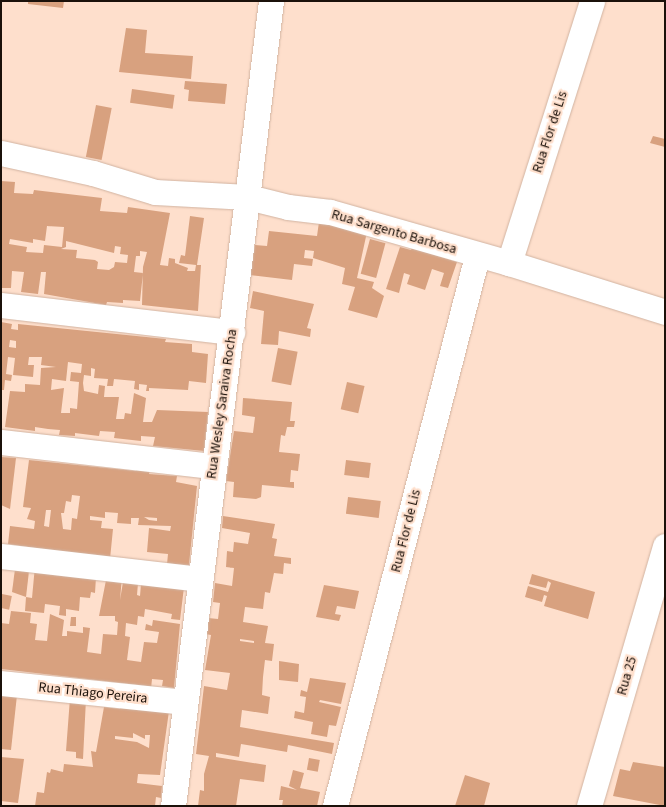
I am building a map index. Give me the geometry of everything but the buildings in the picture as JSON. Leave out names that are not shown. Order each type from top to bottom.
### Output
[{"type":"street","name":"Rua Wesley Saraiva Rocha","points":[[173,806],[271,1]]},
{"type":"street","name":"Rua Flor de Lis","points":[[509,263],[592,1]]},
{"type":"street","name":"Rua Sargento Barbosa","points":[[1,153],[94,173],[155,192],[248,196],[288,207],[330,212],[477,256],[509,263],[665,312]]},
{"type":"street","name":"Rua Flor de Lis","points":[[334,806],[477,256]]},
{"type":"street","points":[[1,305],[232,332]]},
{"type":"street","points":[[1,442],[213,466]]},
{"type":"street","name":"Rua 25","points":[[589,806],[665,546]]},
{"type":"street","points":[[1,556],[200,579]]},
{"type":"street","name":"Rua Thiago Pereira","points":[[1,683],[185,702]]}]
